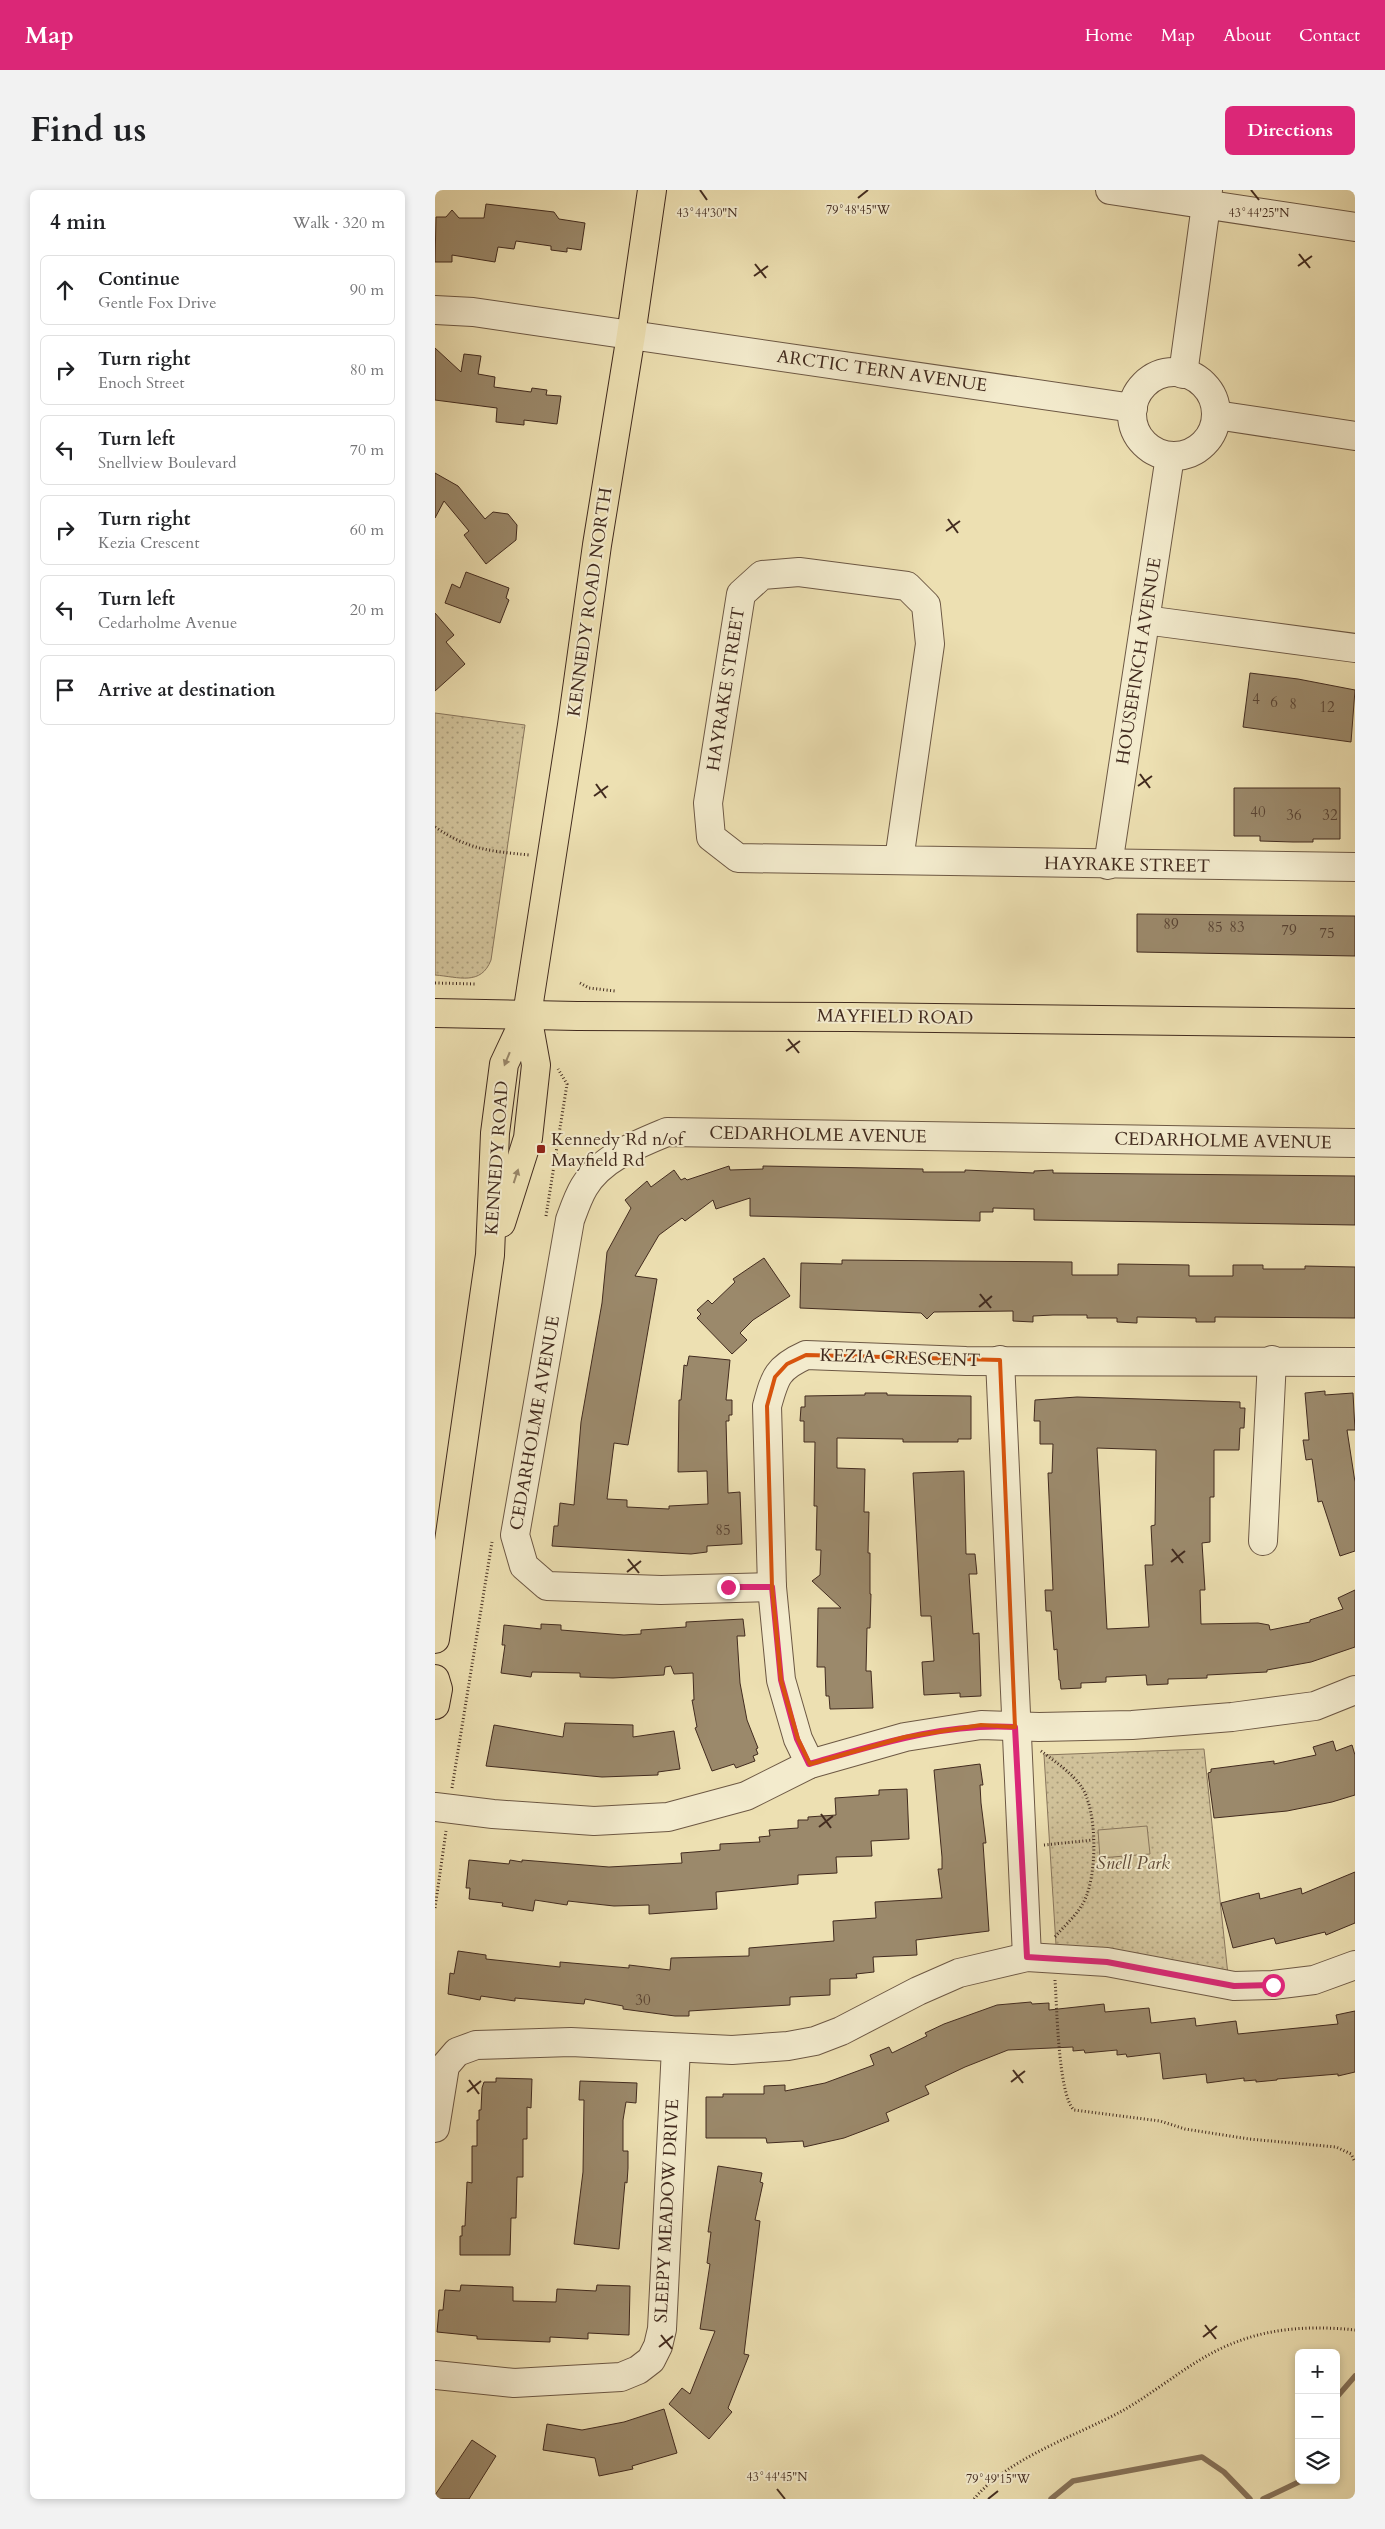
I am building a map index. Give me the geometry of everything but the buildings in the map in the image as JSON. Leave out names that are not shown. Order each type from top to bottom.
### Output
[{"type":"main road","name":"KENNEDY ROAD NORTH","points":[[527,1015],[652,190]]},
{"type":"main road","name":"MAYFIELD ROAD","points":[[435,1013],[1355,1022]]},
{"type":"main road","name":"KENNEDY ROAD","points":[[435,1640],[490,1256],[528,1138],[536,1065],[527,1015]]},
{"type":"main road","points":[[435,1678],[438,1689],[435,1705]]},
{"type":"street","points":[[1110,190],[1207,197],[1355,227]]},
{"type":"street","points":[[1183,374],[1207,197]]},
{"type":"street","name":"ARCTIC TERN AVENUE","points":[[435,310],[473,312],[1133,408]]},
{"type":"street","points":[[1169,373],[1183,374],[1197,379],[1207,388],[1214,400],[1216,414],[1214,428],[1202,445],[1184,456],[1170,456],[1157,452],[1146,445],[1135,428],[1133,408],[1137,395],[1151,380],[1169,373]]},
{"type":"street","points":[[1216,414],[1355,436]]},
{"type":"street","name":"HOUSEFINCH AVENUE","points":[[1108,865],[1170,456]]},
{"type":"street","name":"HAYRAKE STREET","points":[[899,860],[930,644],[926,605],[907,586],[799,572],[762,576],[741,594],[708,803],[711,837],[738,858],[1108,865],[1355,867]]},
{"type":"street","points":[[1145,620],[1355,648]]},
{"type":"street","name":"CEDARHOLME AVENUE","points":[[772,1587],[661,1590],[547,1586],[524,1566],[515,1535],[570,1220],[584,1186],[607,1162],[632,1146],[667,1132],[1355,1143]]},
{"type":"street","name":"KEZIA CRESCENT","points":[[809,1764],[797,1739],[781,1680],[772,1587],[767,1406],[775,1377],[787,1364],[806,1355],[1000,1360],[1015,1727],[1027,1957]]},
{"type":"street","points":[[1000,1360],[1272,1360],[1355,1362]]},
{"type":"street","points":[[1263,1541],[1272,1360]]},
{"type":"street","points":[[435,1807],[493,1814],[594,1820],[668,1817],[745,1796],[809,1764],[905,1737],[981,1725],[1015,1727],[1132,1725],[1232,1717],[1315,1706],[1355,1690]]},
{"type":"street","points":[[435,2128],[445,2066],[457,2052],[465,2048],[487,2043],[571,2042],[731,2050],[788,2046],[815,2041],[859,2024],[905,1998],[959,1973],[1027,1957],[1072,1958],[1107,1962],[1234,1986],[1273,1985],[1314,1980],[1355,1965]]},
{"type":"street","name":"SLEEPY MEADOW DRIVE","points":[[435,2375],[514,2383],[621,2377],[638,2370],[651,2360],[658,2346],[662,2329],[675,2048]]},
{"type":"path","points":[[435,827],[455,840],[483,851],[552,857]]},
{"type":"path","points":[[435,983],[476,984]]},
{"type":"path","points":[[1040,1751],[1071,1776],[1087,1795],[1093,1840],[1094,1871],[1083,1904],[1053,1940],[1062,2072],[1069,2105],[1074,2110],[1160,2121],[1185,2129],[1249,2139],[1336,2147],[1351,2154],[1355,2162]]},
{"type":"path","points":[[1021,1847],[1093,1840]]},
{"type":"path","points":[[974,2499],[994,2478],[1058,2442],[1123,2410],[1192,2366],[1239,2341],[1275,2332],[1321,2327],[1355,2330]]},
{"type":"highlighted area","points":[[806,1355],[1000,1360],[1015,1727],[981,1725],[905,1737],[810,1764],[798,1739],[781,1680],[772,1587],[767,1406],[775,1377],[787,1364]]},
{"type":"green space","points":[[435,713],[525,725],[491,960],[481,974],[468,978],[435,975]]},
{"type":"green space","name":"Snell Park","points":[[1204,1749],[1228,1975],[1067,1949],[1056,1945],[1044,1755]]},
{"type":"green space","points":[[1147,1826],[1150,1854],[1100,1858],[1098,1830]]},
{"type":"waterway","points":[[1339,2394],[1355,2376]]},
{"type":"waterway","points":[[1051,2499],[1073,2481],[1202,2457],[1224,2472],[1250,2499]]},
{"type":"waterway","points":[[1263,2499],[1295,2484]]},
{"type":"place","name":"Kennedy Rd n/of Mayfield Rd","points":[[541,1149]]},
{"type":"route","points":[[728,1587],[772,1587],[781,1680],[797,1739],[809,1764],[905,1737],[981,1725],[1015,1727],[1027,1957],[1072,1958],[1107,1962],[1234,1986],[1273,1985]]}]
